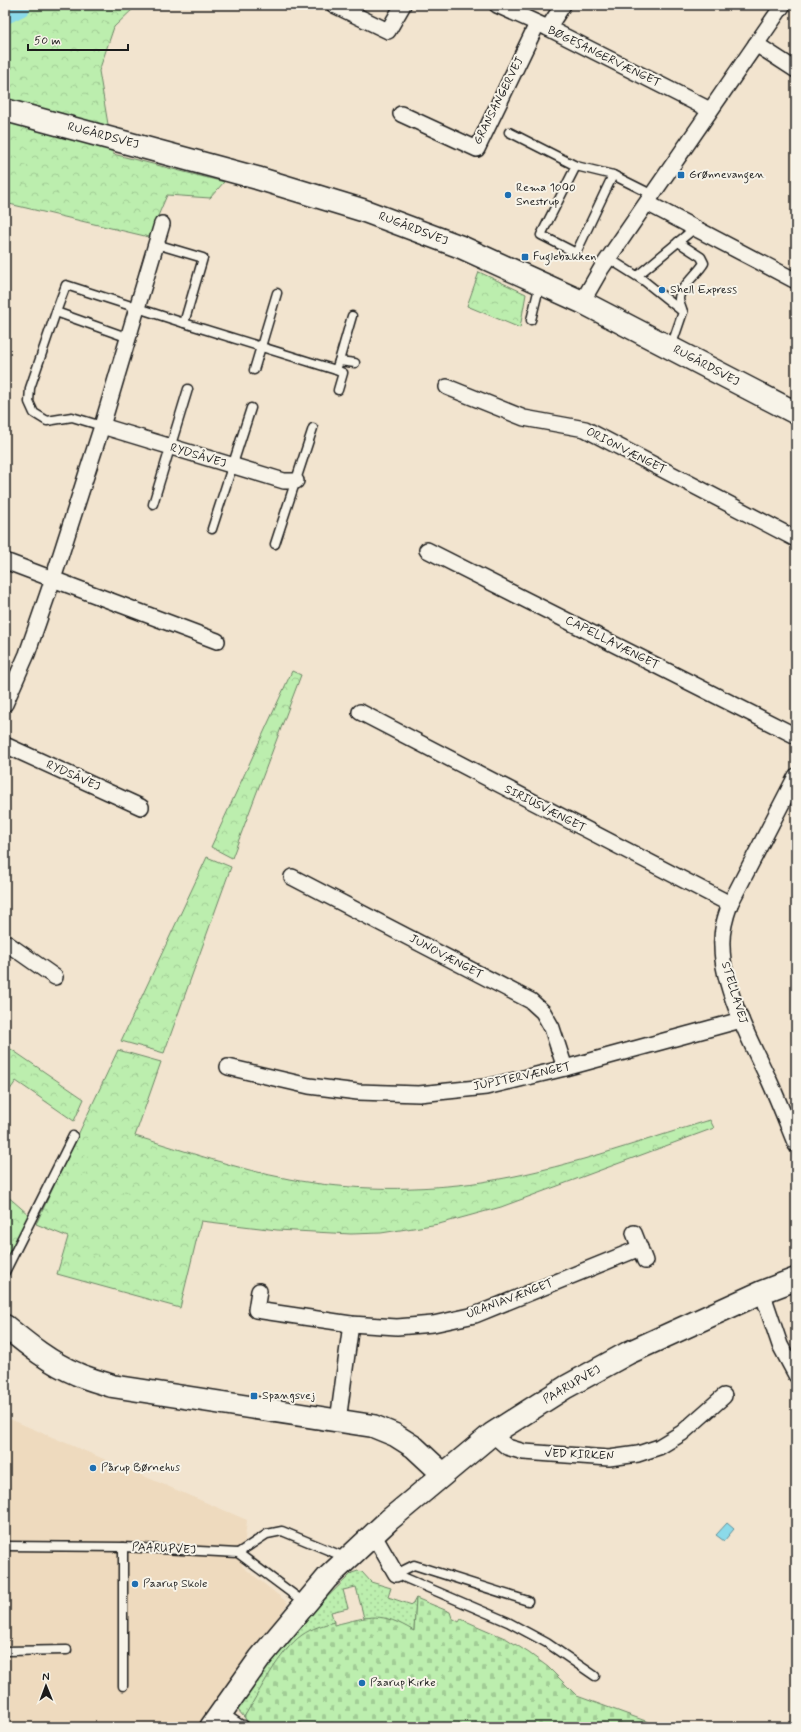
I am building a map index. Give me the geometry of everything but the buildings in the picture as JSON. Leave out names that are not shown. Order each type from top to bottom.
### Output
[{"type":"street","points":[[334,5],[388,30],[403,5]]},
{"type":"street","name":"BØGESANGERVÆNGET","points":[[497,5],[710,110]]},
{"type":"street","name":"GRANSANGERVEJ","points":[[401,114],[477,149],[542,26],[563,5]]},
{"type":"street","points":[[582,302],[608,258],[783,5]]},
{"type":"street","points":[[756,44],[796,70]]},
{"type":"street","name":"RUGÅRDSVEJ","points":[[5,110],[257,178],[362,210],[461,247],[582,302],[796,413]]},
{"type":"street","points":[[650,199],[695,228],[796,281]]},
{"type":"street","points":[[5,704],[27,654],[53,579],[102,426],[162,224]]},
{"type":"street","name":"ORIONVÆNGET","points":[[447,387],[524,418],[585,429],[796,539]]},
{"type":"street","name":"RYDSÅVEJ","points":[[102,426],[284,481],[296,481]]},
{"type":"street","name":"CAPELLAVÆNGET","points":[[427,550],[796,736]]},
{"type":"street","points":[[5,561],[217,641]]},
{"type":"street","name":"SIRIUSVÆNGET","points":[[360,712],[730,904]]},
{"type":"street","name":"RYDSÅVEJ","points":[[5,745],[141,807]]},
{"type":"street","name":"STELLAVEJ","points":[[796,776],[730,904],[723,927],[722,946],[724,969],[741,1020],[778,1100],[796,1145]]},
{"type":"street","name":"JUNOVÆNGET","points":[[292,877],[531,1001],[543,1012],[552,1028],[565,1068]]},
{"type":"street","points":[[5,942],[55,977]]},
{"type":"street","name":"JUPITERVÆNGET","points":[[228,1067],[309,1086],[358,1092],[419,1094],[486,1087],[565,1068],[741,1020]]},
{"type":"street","name":"URANIAVÆNGET","points":[[259,1291],[256,1310],[351,1324],[397,1327],[433,1324],[474,1315],[642,1254],[634,1233]]},
{"type":"street","name":"PAARUPVEJ","points":[[216,1719],[260,1658],[305,1603],[347,1558],[443,1474],[492,1434],[566,1387],[628,1353],[762,1292],[796,1279]]},
{"type":"street","points":[[762,1292],[780,1345],[796,1375]]},
{"type":"street","points":[[338,1421],[351,1324]]},
{"type":"street","points":[[5,1326],[29,1346],[51,1360],[76,1374],[112,1386],[373,1426],[395,1435],[414,1447],[443,1474]]},
{"type":"street","name":"VED KIRKEN","points":[[492,1434],[508,1447],[524,1452],[609,1458],[638,1454],[659,1447],[682,1433],[724,1396]]},
{"type":"street","points":[[374,1534],[396,1574]]},
{"type":"lane","points":[[509,132],[576,166],[613,175],[650,199]]},
{"type":"lane","points":[[576,166],[541,235],[576,253],[613,175]]},
{"type":"lane","points":[[637,276],[695,228]]},
{"type":"lane","points":[[671,347],[683,312],[679,298],[683,288],[701,269],[704,263],[701,257],[678,242]]},
{"type":"lane","points":[[156,244],[203,258],[184,323]]},
{"type":"lane","points":[[608,258],[637,276],[683,312]]},
{"type":"lane","points":[[531,320],[541,283]]},
{"type":"lane","points":[[129,338],[56,312],[66,285],[137,309],[336,370],[343,373],[338,390]]},
{"type":"lane","points":[[254,370],[277,293]]},
{"type":"lane","name":"RYDSÅVEJ","points":[[56,312],[30,388],[29,402],[34,413],[47,421],[72,417],[102,426]]},
{"type":"lane","points":[[336,370],[352,316]]},
{"type":"lane","points":[[339,361],[355,364]]},
{"type":"lane","points":[[153,504],[188,389]]},
{"type":"lane","points":[[212,529],[251,408]]},
{"type":"lane","points":[[276,544],[313,428]]},
{"type":"lane","points":[[5,1272],[73,1136]]},
{"type":"lane","points":[[305,1603],[238,1553],[267,1534],[282,1531],[347,1558]]},
{"type":"lane","name":"PAARUPVEJ","points":[[5,1546],[122,1547],[238,1553]]},
{"type":"lane","points":[[122,1547],[123,1686]]},
{"type":"lane","points":[[396,1574],[414,1565],[528,1601]]},
{"type":"lane","points":[[396,1574],[508,1622],[547,1643],[595,1676]]},
{"type":"lane","points":[[5,1651],[67,1650]]},
{"type":"lane","points":[[216,1719],[244,1725]]},
{"type":"shaded area","name":"Paarup Skole","points":[[5,1417],[247,1520],[242,1566],[288,1603],[198,1727],[5,1727]]},
{"type":"green space","points":[[5,5],[137,5],[114,27],[99,71],[113,154],[224,182],[210,198],[167,195],[149,237],[5,203]]},
{"type":"green space","points":[[479,272],[526,294],[520,328],[467,306]]},
{"type":"green space","points":[[292,671],[301,675],[232,858],[211,847]]},
{"type":"green space","points":[[207,857],[231,867],[164,1053],[121,1041]]},
{"type":"green space","points":[[5,1045],[84,1099],[74,1121],[16,1081],[5,1097]]},
{"type":"green space","points":[[118,1050],[161,1062],[135,1136],[250,1170],[313,1183],[361,1188],[410,1188],[482,1182],[511,1177],[569,1163],[710,1120],[714,1128],[501,1207],[439,1224],[381,1233],[351,1234],[277,1230],[201,1221],[180,1308],[57,1274],[68,1237],[36,1224]]},
{"type":"green space","points":[[5,1194],[29,1215],[5,1267]]},
{"type":"green space","points":[[358,1571],[362,1572],[371,1582],[391,1588],[388,1597],[412,1605],[416,1598],[414,1632],[402,1625],[384,1618],[364,1618],[356,1587],[343,1590],[348,1608],[331,1612],[334,1622],[308,1633],[286,1650],[244,1717],[238,1710],[264,1668],[274,1655],[317,1607],[352,1573]]},
{"type":"green space","points":[[416,1598],[450,1612],[452,1618],[459,1622],[461,1619],[507,1639],[548,1667],[577,1696],[662,1727],[250,1727],[244,1717],[277,1662],[285,1651],[302,1635],[334,1622],[334,1625],[358,1619],[376,1617],[392,1620],[414,1631]]},
{"type":"water","points":[[727,1523],[734,1529],[724,1541],[716,1535]]},
{"type":"waterway","points":[[5,12],[19,5]]},
{"type":"place","name":"Grønnevangen","points":[[681,175]]},
{"type":"place","name":"Rema 1000 Snestrup","points":[[508,195]]},
{"type":"place","name":"Fuglebakken","points":[[525,257]]},
{"type":"place","name":"Shell Express","points":[[662,290]]},
{"type":"place","name":"Spangsvej","points":[[254,1396]]},
{"type":"place","name":"Pårup Børnehus","points":[[93,1468]]},
{"type":"place","name":"Paarup Skole","points":[[135,1584]]},
{"type":"place","name":"Paarup Kirke","points":[[362,1683]]}]
